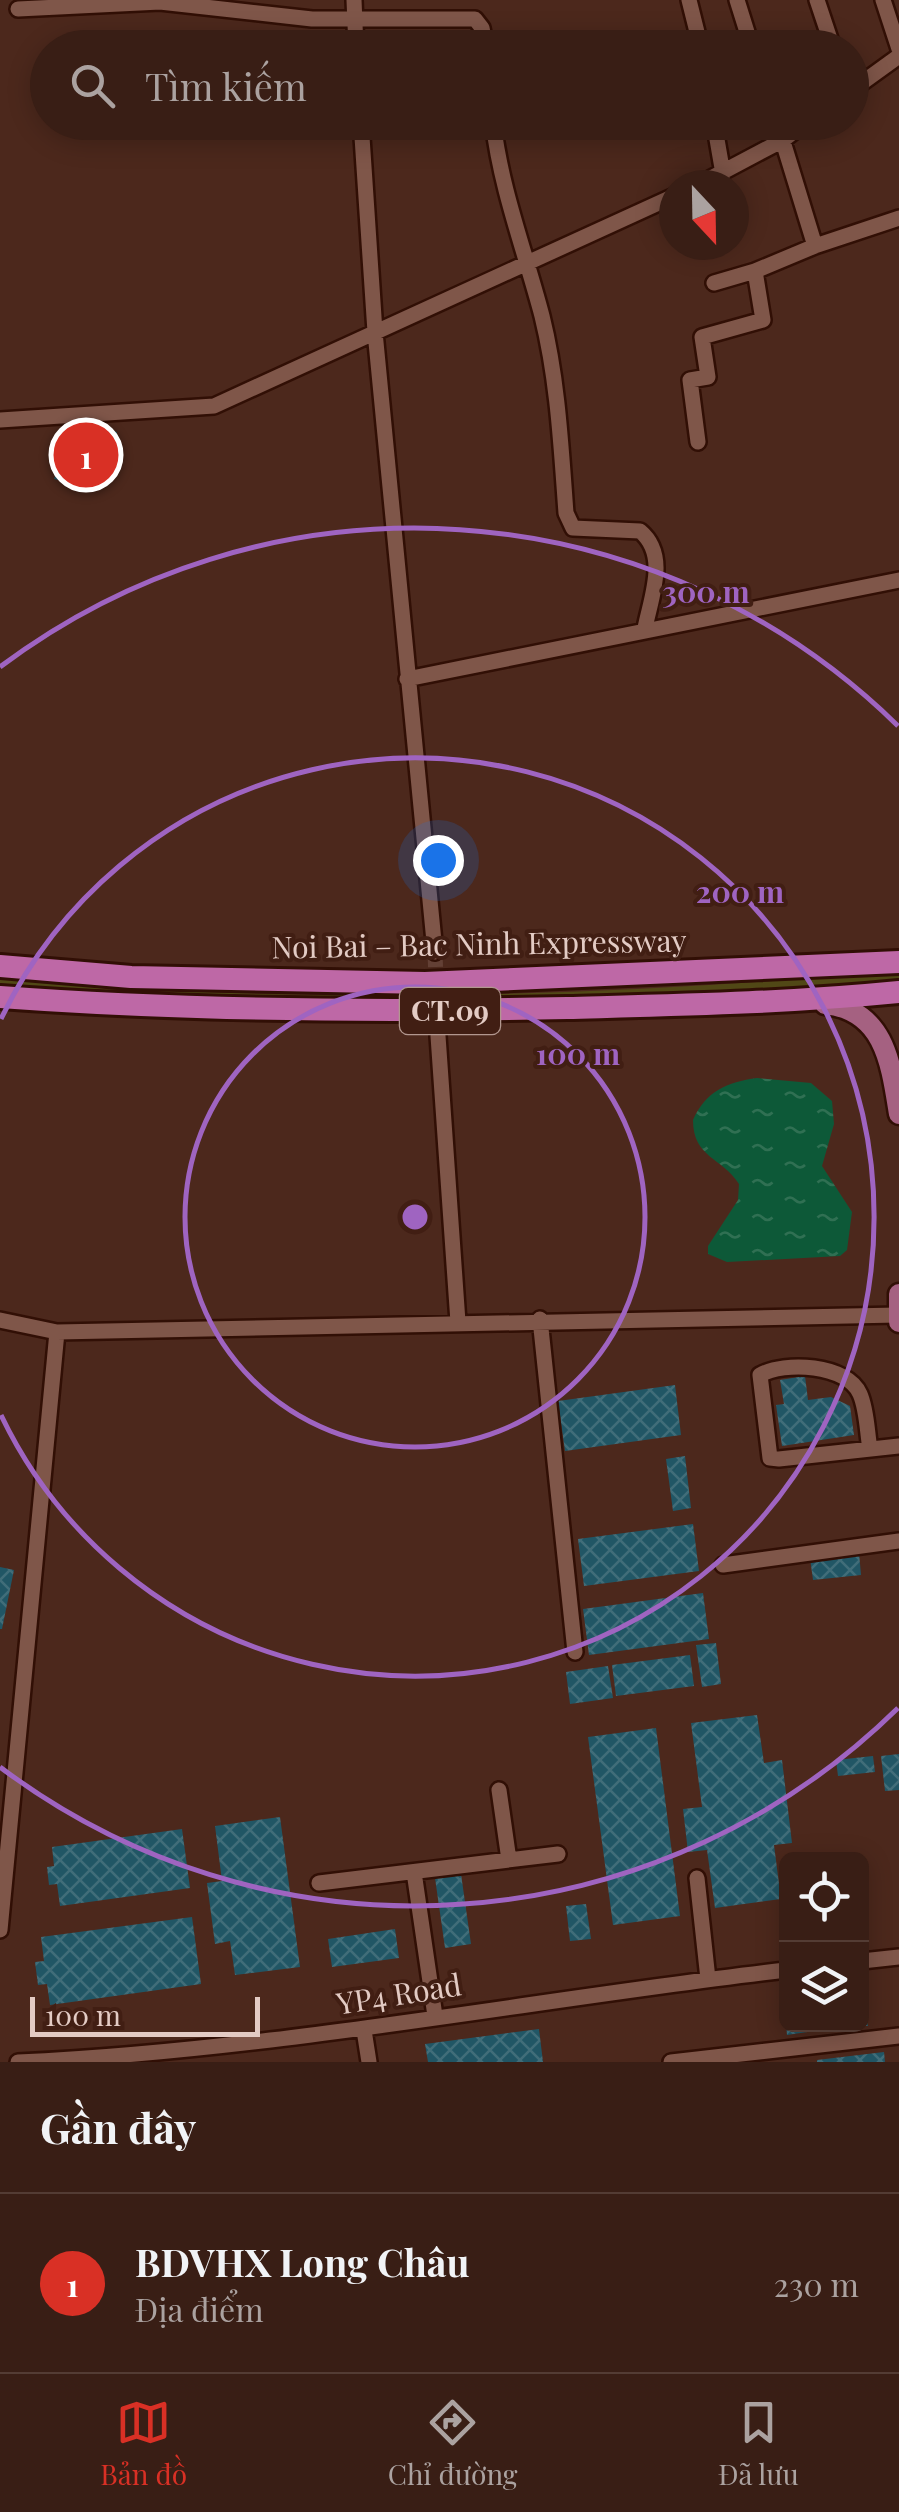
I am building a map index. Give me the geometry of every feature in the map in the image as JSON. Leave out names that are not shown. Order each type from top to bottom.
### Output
[{"type":"highway","name":"Noi Bai – Bac Ninh Expressway","points":[[0,966],[132,977],[425,983],[899,962]]},
{"type":"highway","name":"Noi Bai – Bac Ninh Expressway","points":[[0,997],[137,1007],[425,1011],[798,1002],[899,992]]},
{"type":"main road","points":[[798,1002],[846,1006],[881,1034],[892,1066],[899,1114]]},
{"type":"main road","points":[[898,1318],[899,1294]]},
{"type":"street","points":[[354,0],[355,30]]},
{"type":"street","points":[[690,0],[697,30]]},
{"type":"street","points":[[737,0],[746,30]]},
{"type":"street","points":[[817,0],[826,30]]},
{"type":"street","points":[[869,76],[899,52],[883,0]]},
{"type":"street","points":[[18,9],[160,2],[355,21],[474,19],[482,30]]},
{"type":"street","points":[[363,140],[375,332],[435,952]]},
{"type":"street","points":[[496,140],[508,203],[558,392],[568,523],[583,530],[640,532],[647,536],[658,561],[645,628]]},
{"type":"street","points":[[717,140],[722,170]]},
{"type":"street","points":[[730,170],[783,140],[815,246]]},
{"type":"street","points":[[0,420],[214,406],[659,203]]},
{"type":"street","points":[[714,283],[899,218]]},
{"type":"street","points":[[698,442],[690,380],[708,377],[702,337],[764,320],[755,271]]},
{"type":"street","points":[[407,679],[645,628],[899,580]]},
{"type":"street","points":[[438,1036],[458,1322]]},
{"type":"street","points":[[0,1320],[57,1332],[540,1319],[898,1318]]},
{"type":"street","points":[[540,1319],[575,1652]]},
{"type":"street","points":[[0,1925],[57,1332]]},
{"type":"street","points":[[870,1449],[861,1397],[851,1384],[817,1368],[760,1376],[770,1458],[870,1449],[899,1446]]},
{"type":"street","points":[[722,1565],[899,1541]]},
{"type":"street","points":[[499,1790],[509,1860]]},
{"type":"street","points":[[319,1883],[558,1854]]},
{"type":"street","points":[[414,1872],[435,2016]]},
{"type":"street","points":[[697,1878],[708,1979]]},
{"type":"street","points":[[869,1960],[899,1957]]},
{"type":"street","name":"YP4 Road","points":[[18,2062],[160,2053],[364,2030],[435,2016],[779,1971]]},
{"type":"street","points":[[364,2030],[369,2062]]},
{"type":"street","points":[[671,2062],[899,2036]]},
{"type":"shaded area","points":[[899,971],[899,981],[577,1000],[317,1002],[0,988],[0,979],[224,993],[450,995],[675,987]]},
{"type":"water","points":[[757,1078],[811,1083],[832,1101],[834,1124],[822,1166],[852,1212],[847,1250],[840,1256],[727,1262],[708,1254],[708,1246],[738,1200],[739,1184],[703,1150],[694,1133],[693,1120],[711,1095],[736,1082]]},
{"type":"building","points":[[73,422],[117,432],[99,489],[54,479]]},
{"type":"building","points":[[805,1376],[808,1400],[831,1397],[850,1406],[854,1435],[782,1446],[776,1405],[784,1404],[780,1380]]},
{"type":"building","points":[[675,1385],[681,1435],[565,1451],[558,1401]]},
{"type":"building","points":[[685,1456],[691,1508],[673,1511],[666,1459]]},
{"type":"building","points":[[693,1524],[699,1571],[584,1586],[578,1539]]},
{"type":"building","points":[[859,1552],[861,1575],[813,1580],[810,1558]]},
{"type":"building","points":[[0,1567],[14,1570],[2,1629],[0,1629]]},
{"type":"building","points":[[703,1593],[709,1639],[589,1655],[583,1609]]},
{"type":"building","points":[[716,1643],[721,1684],[702,1687],[696,1645]]},
{"type":"building","points":[[690,1655],[694,1686],[616,1696],[612,1665]]},
{"type":"building","points":[[608,1666],[613,1698],[570,1704],[566,1672]]},
{"type":"building","points":[[757,1715],[764,1763],[782,1760],[792,1843],[774,1845],[779,1899],[715,1908],[707,1850],[688,1852],[683,1809],[702,1807],[691,1723]]},
{"type":"building","points":[[656,1728],[680,1916],[613,1925],[588,1737]]},
{"type":"building","points":[[899,1754],[899,1790],[885,1791],[881,1756]]},
{"type":"building","points":[[873,1756],[875,1772],[838,1776],[836,1760]]},
{"type":"building","points":[[280,1817],[300,1967],[235,1975],[230,1941],[215,1944],[207,1883],[222,1881],[215,1826]]},
{"type":"building","points":[[182,1829],[190,1888],[60,1906],[57,1884],[49,1885],[47,1867],[54,1866],[52,1847]]},
{"type":"building","points":[[461,1874],[471,1944],[445,1948],[435,1878]]},
{"type":"building","points":[[586,1904],[591,1939],[570,1941],[566,1906]]},
{"type":"building","points":[[192,1917],[201,1984],[50,2005],[47,1984],[38,1985],[35,1962],[44,1961],[41,1937]]},
{"type":"building","points":[[395,1929],[399,1958],[332,1967],[328,1939]]},
{"type":"building","points":[[539,2029],[543,2062],[428,2062],[425,2044]]},
{"type":"building","points":[[884,2052],[885,2062],[817,2062],[817,2060]]},
{"type":"tunnel","points":[[435,952],[438,1036]]},
{"type":"place","name":"BDVHX Long Châu","points":[[86,455]]}]
